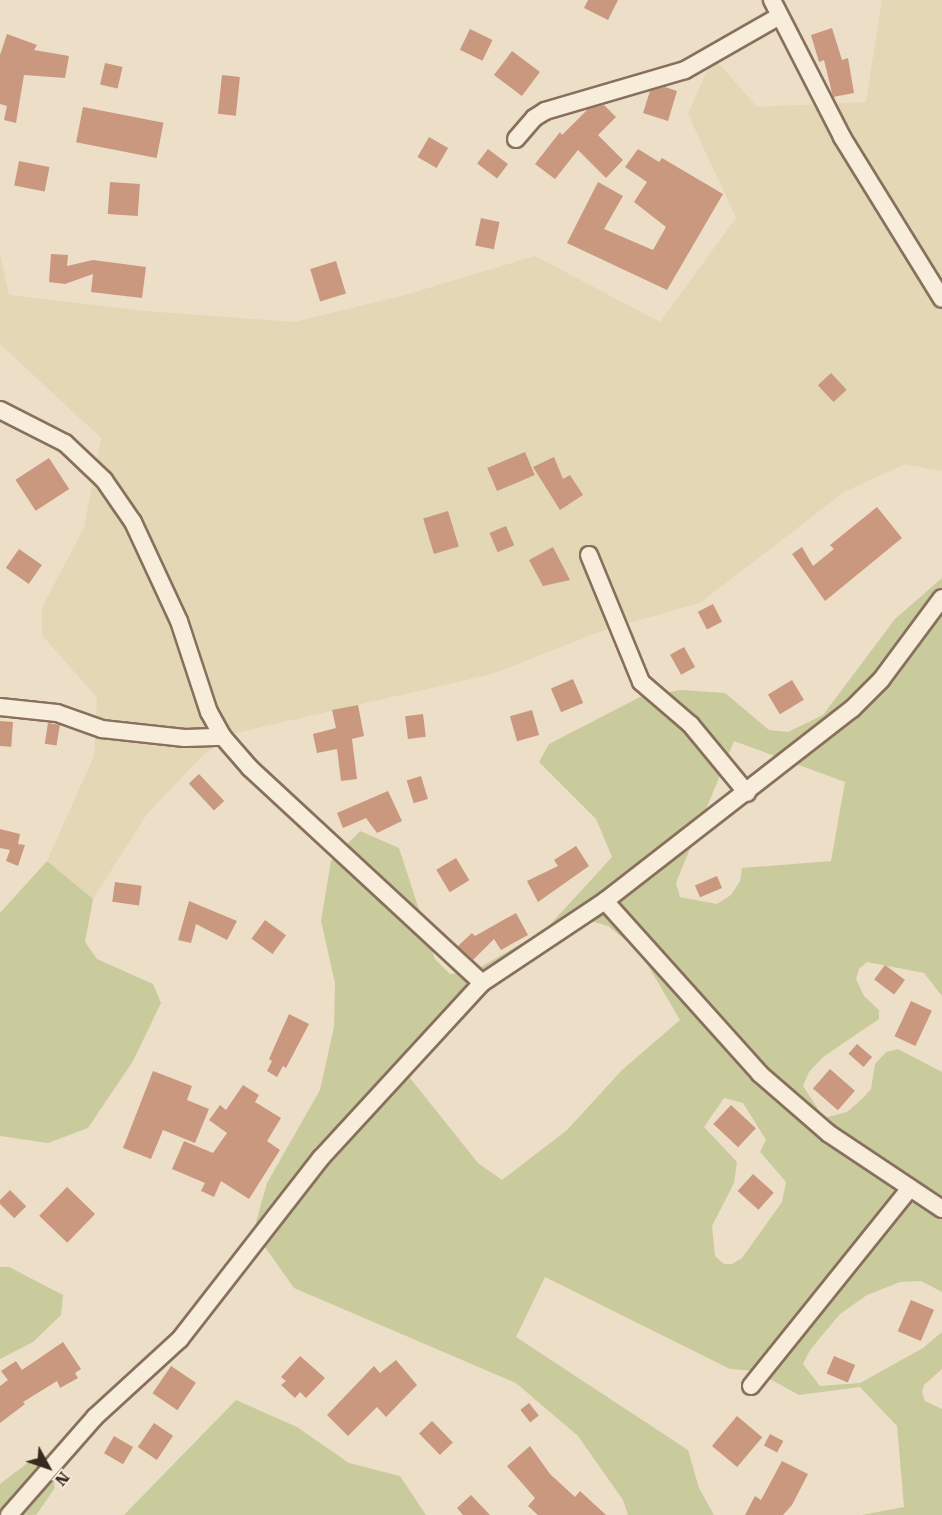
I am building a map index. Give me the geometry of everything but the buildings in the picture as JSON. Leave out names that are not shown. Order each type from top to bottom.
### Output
[{"type":"street","points":[[772,0],[778,17],[842,138],[942,299]]},
{"type":"street","points":[[516,139],[534,118],[545,111],[685,70],[778,17]]},
{"type":"street","points":[[0,410],[65,443],[104,480],[128,513],[179,621],[209,712],[223,737],[249,768],[482,982]]},
{"type":"street","points":[[590,555],[641,682],[691,725],[747,793]]},
{"type":"street","points":[[9,1515],[95,1417],[180,1339],[336,1140],[482,982],[605,901],[747,793],[881,680],[942,598]]},
{"type":"street","points":[[0,707],[57,713],[102,729],[185,738],[223,737]]},
{"type":"street","points":[[605,901],[760,1074],[828,1133],[942,1209]]},
{"type":"street","points":[[751,1386],[909,1188]]},
{"type":"shaded area","points":[[882,0],[942,0],[942,471],[905,464],[844,492],[700,603],[607,629],[492,674],[236,733],[203,755],[147,814],[93,899],[47,861],[94,756],[97,698],[42,635],[42,607],[84,528],[101,438],[0,344],[0,254],[9,295],[145,311],[294,322],[405,295],[535,256],[660,322],[736,218],[688,114],[713,57],[757,107],[866,102]]},
{"type":"green space","points":[[942,578],[942,996],[924,973],[867,962],[859,969],[856,979],[864,996],[879,1010],[879,1019],[823,1057],[809,1072],[803,1086],[824,1118],[847,1112],[862,1099],[871,1089],[875,1064],[886,1052],[898,1049],[942,1072],[942,1292],[921,1281],[900,1282],[867,1295],[840,1314],[810,1350],[803,1364],[820,1386],[860,1383],[923,1348],[942,1332],[942,1369],[924,1385],[922,1392],[925,1401],[942,1409],[942,1515],[862,1515],[904,1507],[897,1426],[860,1387],[799,1395],[755,1371],[730,1369],[545,1277],[516,1337],[688,1450],[699,1488],[714,1515],[628,1515],[623,1500],[578,1436],[516,1383],[294,1288],[260,1240],[256,1222],[267,1183],[320,1090],[334,1027],[335,983],[321,921],[331,861],[360,831],[399,848],[435,959],[450,974],[472,972],[545,930],[612,857],[596,819],[539,762],[549,744],[640,697],[681,690],[725,693],[769,730],[788,732],[823,715],[895,619]],"holes":[[[734,741],[845,782],[831,861],[742,868],[740,881],[731,895],[717,904],[680,897],[676,883]],[[588,920],[608,926],[640,952],[680,1020],[622,1070],[567,1130],[502,1180],[478,1163],[402,1068],[466,999]],[[724,1098],[743,1103],[766,1140],[760,1152],[786,1182],[782,1202],[742,1258],[732,1264],[724,1264],[715,1256],[712,1226],[734,1183],[737,1162],[704,1127]]]},
{"type":"green space","points":[[47,861],[93,899],[85,942],[97,959],[153,984],[161,1003],[133,1061],[88,1128],[48,1143],[0,1136],[0,913]]},
{"type":"green space","points":[[0,1267],[9,1267],[63,1295],[61,1315],[33,1342],[0,1359]]},
{"type":"green space","points":[[236,1400],[297,1427],[349,1463],[400,1476],[426,1515],[124,1515]]},
{"type":"green space","points":[[34,1458],[51,1468],[55,1488],[36,1515],[0,1515],[0,1484]]}]
